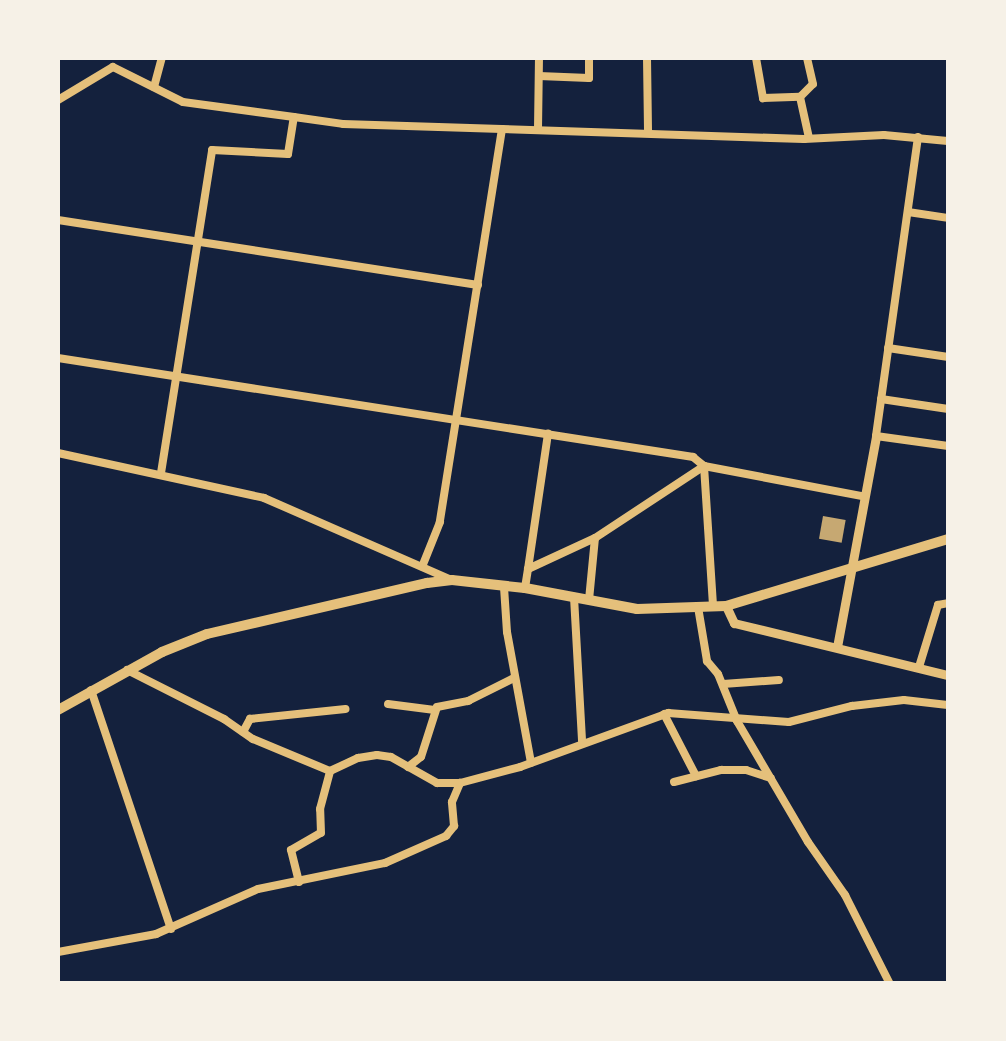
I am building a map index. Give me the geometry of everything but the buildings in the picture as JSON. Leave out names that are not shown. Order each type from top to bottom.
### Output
[{"type":"main road","points":[[58,710],[127,670],[207,634],[452,580],[525,588],[636,609],[720,607],[947,542]]},
{"type":"street","points":[[154,88],[162,58]]},
{"type":"street","points":[[538,129],[539,58]]},
{"type":"street","points":[[539,76],[589,78],[589,58]]},
{"type":"street","points":[[647,58],[648,133]]},
{"type":"street","points":[[756,58],[764,98],[800,97],[813,84],[808,58]]},
{"type":"street","points":[[58,100],[113,67],[200,106],[343,124],[809,138],[918,137],[948,141]]},
{"type":"street","points":[[800,97],[809,138]]},
{"type":"street","points":[[161,473],[212,150],[281,157],[288,154],[294,117]]},
{"type":"street","points":[[422,567],[440,522],[502,128]]},
{"type":"street","points":[[837,646],[847,572],[876,436],[918,137]]},
{"type":"street","points":[[908,212],[948,218]]},
{"type":"street","points":[[58,220],[478,286]]},
{"type":"street","points":[[888,348],[948,357],[948,344]]},
{"type":"street","points":[[58,358],[693,457],[704,466],[862,496]]},
{"type":"street","points":[[881,399],[948,410]]},
{"type":"street","points":[[525,588],[548,433]]},
{"type":"street","points":[[876,436],[948,446]]},
{"type":"street","points":[[58,453],[264,498],[452,580]]},
{"type":"street","points":[[528,569],[596,538],[704,466]]},
{"type":"street","points":[[704,466],[720,607],[734,623],[948,675]]},
{"type":"street","points":[[590,600],[596,538]]},
{"type":"street","points":[[504,587],[514,678],[531,763]]},
{"type":"street","points":[[574,597],[582,742]]},
{"type":"street","points":[[919,667],[938,605],[948,603]]},
{"type":"street","points":[[698,607],[708,661],[738,721],[845,894],[890,984]]},
{"type":"street","points":[[127,670],[243,732],[330,771],[358,758],[377,755],[391,757],[437,783],[460,783],[531,763],[664,714],[686,712],[738,721],[788,722],[852,706],[904,700],[948,705]]},
{"type":"street","points":[[388,704],[435,710],[468,701],[514,678]]},
{"type":"street","points":[[722,684],[779,680]]},
{"type":"street","points":[[91,690],[171,929]]},
{"type":"street","points":[[243,732],[250,719],[345,709]]},
{"type":"street","points":[[408,767],[422,757],[435,710]]},
{"type":"street","points":[[664,714],[696,776]]},
{"type":"street","points":[[674,782],[746,770],[771,778]]},
{"type":"street","points":[[299,882],[291,850],[320,833],[320,808],[330,771]]},
{"type":"street","points":[[58,952],[171,929],[227,900],[385,863],[446,836],[454,826],[452,802],[460,783]]}]
